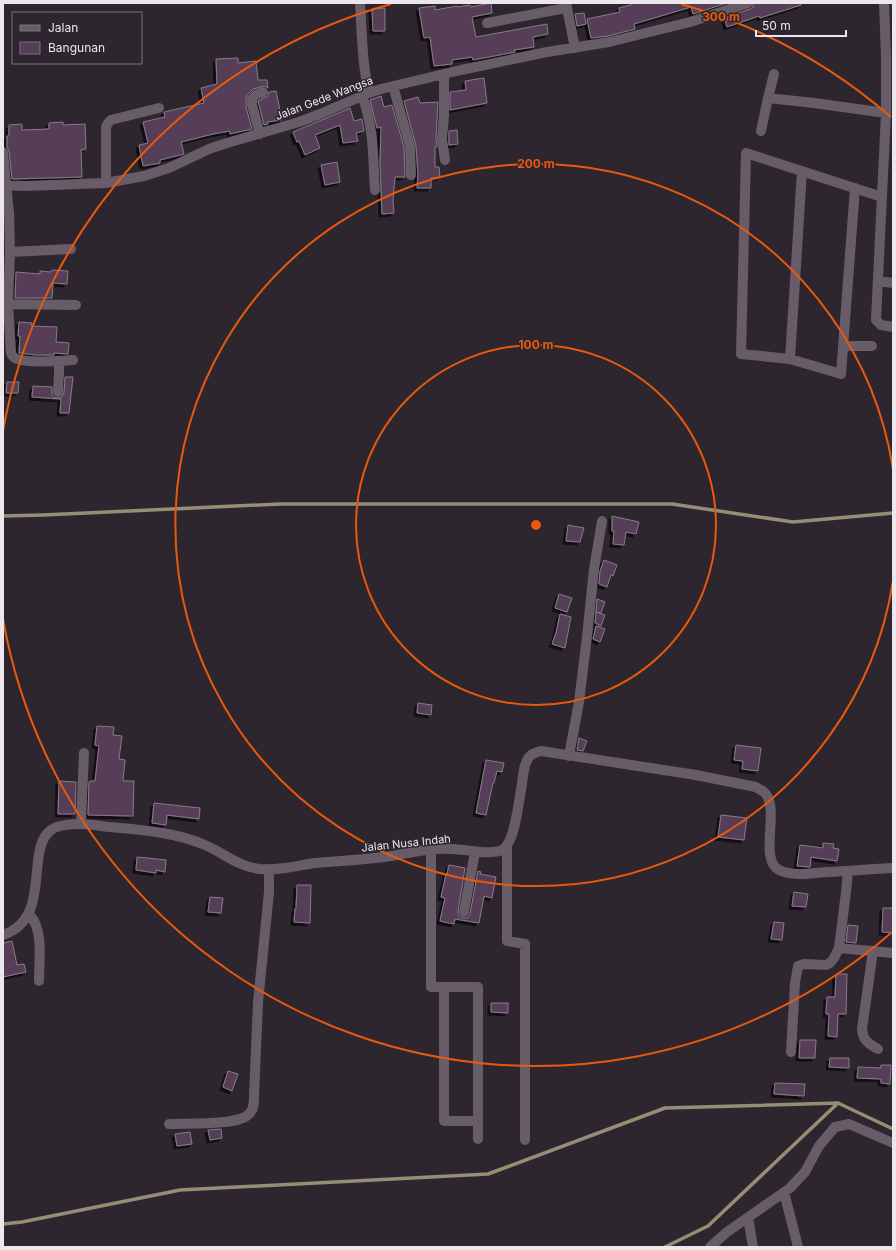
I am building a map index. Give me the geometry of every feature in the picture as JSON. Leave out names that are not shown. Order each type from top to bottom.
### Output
[{"type":"street","points":[[360,3],[362,52],[375,190]]},
{"type":"street","name":"Jalan Gede Wangsa","points":[[5,185],[24,186],[106,183],[144,176],[181,163],[209,149],[299,122],[366,95],[394,86],[547,52],[609,42],[667,28],[748,3]]},
{"type":"street","points":[[884,3],[886,113],[876,320],[881,325],[893,327]]},
{"type":"street","points":[[487,23],[566,6],[575,48]]},
{"type":"street","points":[[444,74],[444,115],[442,139],[445,160]]},
{"type":"street","points":[[761,131],[774,74]]},
{"type":"street","points":[[394,86],[410,146],[411,175]]},
{"type":"street","points":[[260,134],[252,102],[255,95],[263,92]]},
{"type":"street","points":[[768,98],[886,113]]},
{"type":"street","points":[[106,183],[105,132],[108,123],[111,120],[160,108]]},
{"type":"street","points":[[3,152],[10,252],[8,304],[12,356],[18,360],[73,360]]},
{"type":"street","points":[[855,188],[841,374],[790,359],[740,354],[746,153],[855,188],[882,197]]},
{"type":"street","points":[[790,359],[802,171]]},
{"type":"street","points":[[10,252],[71,249]]},
{"type":"street","points":[[878,281],[893,283]]},
{"type":"street","points":[[8,304],[76,305]]},
{"type":"street","points":[[843,346],[872,346]]},
{"type":"street","points":[[58,392],[59,361]]},
{"type":"street","points":[[569,756],[579,702],[594,570],[602,521]]},
{"type":"street","points":[[525,1140],[526,944],[507,941],[507,846],[513,830],[523,771],[528,759],[533,753],[541,751],[696,775],[756,788],[764,792],[769,798],[770,856],[773,866],[779,870],[802,874],[893,868]]},
{"type":"street","points":[[81,824],[84,753]]},
{"type":"street","name":"Jalan Nusa Indah","points":[[3,935],[19,927],[29,914],[33,904],[40,851],[44,838],[59,826],[81,824],[157,832],[191,839],[206,845],[230,859],[246,866],[269,870],[449,848],[474,852],[497,852],[501,851],[507,846]]},
{"type":"street","points":[[431,850],[431,987],[478,987],[478,1139]]},
{"type":"street","points":[[464,912],[474,852]]},
{"type":"street","points":[[169,1124],[229,1121],[244,1118],[251,1112],[254,1101],[258,1002],[266,924],[269,870]]},
{"type":"street","points":[[790,1052],[795,983],[798,966],[804,964],[826,965],[834,958],[839,948],[848,871]]},
{"type":"street","points":[[29,914],[33,918],[38,931],[39,980]]},
{"type":"street","points":[[839,948],[893,953]]},
{"type":"street","points":[[874,951],[862,1029],[864,1040],[878,1049]]},
{"type":"street","points":[[444,987],[444,1122],[478,1121]]},
{"type":"street","points":[[710,1247],[727,1232],[790,1188],[805,1172],[819,1146],[835,1127],[848,1124],[893,1143]]},
{"type":"street","points":[[784,1192],[798,1247]]},
{"type":"street","points":[[748,1217],[753,1247]]},
{"type":"building","points":[[491,3],[492,13],[472,17],[476,37],[547,24],[548,34],[533,37],[534,47],[514,50],[515,52],[473,60],[472,57],[452,60],[452,64],[434,66],[430,37],[424,38],[419,8],[435,6],[435,10],[457,6],[470,5],[471,7]]},
{"type":"building","points":[[630,3],[727,3],[693,14],[691,7],[634,24],[635,29],[608,36],[591,38],[587,19],[620,12],[619,8],[631,5]]},
{"type":"building","points":[[754,3],[801,3],[801,5],[760,18],[759,16],[727,27],[724,18],[750,9],[753,7]]},
{"type":"building","points":[[385,8],[385,31],[373,31],[372,9]]},
{"type":"building","points":[[584,13],[586,24],[577,26],[575,14]]},
{"type":"building","points":[[238,58],[238,63],[256,61],[258,80],[267,80],[268,88],[264,86],[253,89],[247,95],[246,107],[252,129],[230,134],[230,131],[213,134],[181,142],[184,154],[160,160],[160,163],[143,166],[139,145],[148,143],[143,122],[165,117],[164,112],[204,103],[201,88],[217,84],[216,59]]},
{"type":"building","points":[[484,78],[487,103],[450,110],[450,92],[466,90],[465,81]]},
{"type":"building","points":[[276,91],[282,120],[267,122],[268,124],[264,125],[258,101],[268,96],[269,92]]},
{"type":"building","points":[[381,96],[384,107],[392,105],[404,147],[405,177],[395,177],[393,200],[394,213],[382,214],[380,162],[381,127],[377,128],[370,100]]},
{"type":"building","points":[[418,97],[420,103],[438,102],[435,167],[439,167],[440,177],[431,178],[431,188],[417,188],[418,175],[416,146],[404,101]]},
{"type":"building","points":[[350,108],[354,121],[362,119],[364,131],[356,133],[358,141],[343,143],[340,125],[315,135],[320,148],[305,155],[293,132]]},
{"type":"building","points":[[63,122],[63,125],[85,124],[86,149],[81,150],[82,177],[12,179],[9,151],[7,147],[9,125],[22,124],[22,130],[49,129],[49,123]]},
{"type":"building","points":[[457,130],[458,144],[449,145],[449,131]]},
{"type":"building","points":[[337,162],[340,182],[325,185],[321,165]]},
{"type":"building","points":[[52,270],[68,271],[67,284],[53,283],[52,298],[15,298],[16,272],[40,274],[40,271],[51,272]]},
{"type":"building","points":[[19,322],[32,323],[31,326],[57,327],[56,342],[69,343],[68,354],[54,353],[54,355],[36,355],[19,353]]},
{"type":"building","points":[[65,377],[73,377],[69,413],[60,413],[61,399],[32,397],[33,386],[52,387],[52,395],[57,398],[61,398],[64,393]]},
{"type":"building","points":[[7,382],[19,382],[18,393],[6,393]]},
{"type":"building","points":[[612,516],[639,522],[636,534],[626,532],[624,545],[613,544],[614,531],[612,531]]},
{"type":"building","points":[[568,525],[584,528],[580,542],[566,541]]},
{"type":"building","points":[[604,560],[617,565],[613,576],[611,575],[607,587],[599,584],[600,571]]},
{"type":"building","points":[[559,594],[572,598],[567,612],[555,608]]},
{"type":"building","points":[[597,599],[605,602],[601,613],[596,612]]},
{"type":"building","points":[[596,612],[605,615],[601,626],[595,623]]},
{"type":"building","points":[[560,614],[571,617],[565,648],[552,644]]},
{"type":"building","points":[[596,626],[605,629],[600,642],[593,639]]},
{"type":"building","points":[[418,703],[432,705],[431,715],[417,713]]},
{"type":"building","points":[[97,726],[114,727],[113,735],[122,736],[119,759],[125,760],[123,781],[134,781],[133,816],[88,815],[89,782],[95,781],[99,746],[95,745]]},
{"type":"building","points":[[579,738],[587,741],[583,751],[577,750]]},
{"type":"building","points":[[736,745],[761,748],[758,771],[742,769],[743,761],[734,760]]},
{"type":"building","points":[[486,760],[504,763],[502,772],[497,771],[486,815],[476,813]]},
{"type":"building","points":[[59,781],[76,782],[75,814],[58,814]]},
{"type":"building","points":[[154,803],[200,808],[199,819],[167,815],[166,825],[152,823]]},
{"type":"building","points":[[721,815],[747,818],[744,840],[718,837]]},
{"type":"building","points":[[823,843],[834,844],[833,848],[839,849],[837,861],[811,857],[810,867],[797,866],[800,845],[823,848]]},
{"type":"building","points":[[137,857],[166,860],[165,872],[156,870],[156,873],[136,870]]},
{"type":"building","points":[[449,865],[465,868],[458,911],[458,915],[462,918],[467,918],[470,914],[478,871],[481,872],[480,874],[496,877],[492,898],[484,896],[479,923],[455,919],[454,924],[440,921],[445,898],[441,897]]},
{"type":"building","points":[[297,885],[311,885],[310,923],[294,922]]},
{"type":"building","points":[[794,892],[808,894],[806,907],[792,906]]},
{"type":"building","points":[[210,897],[223,898],[221,913],[208,912]]},
{"type":"building","points":[[883,908],[893,908],[893,933],[882,932]]},
{"type":"building","points":[[774,922],[784,923],[782,940],[771,939]]},
{"type":"building","points":[[848,925],[858,926],[856,943],[846,942]]},
{"type":"building","points":[[12,941],[17,965],[24,964],[26,972],[3,977],[3,943]]},
{"type":"building","points":[[836,974],[847,974],[846,1014],[838,1014],[837,1037],[828,1036],[829,1014],[826,1014],[827,997],[835,997]]},
{"type":"building","points":[[491,1003],[508,1003],[508,1013],[491,1012]]},
{"type":"building","points":[[800,1040],[816,1040],[815,1058],[799,1058]]},
{"type":"building","points":[[830,1058],[849,1058],[849,1068],[829,1067]]},
{"type":"building","points":[[881,1065],[891,1065],[890,1084],[881,1083],[881,1079],[857,1078],[858,1067],[881,1068]]},
{"type":"building","points":[[228,1071],[238,1074],[232,1091],[223,1087]]},
{"type":"building","points":[[775,1083],[805,1084],[804,1096],[774,1094]]},
{"type":"building","points":[[221,1129],[222,1138],[210,1140],[208,1130]]},
{"type":"building","points":[[190,1132],[192,1144],[177,1146],[175,1134]]},
{"type":"waterway","points":[[3,516],[280,504],[672,504],[793,522],[893,513]]},
{"type":"waterway","points":[[3,1224],[22,1222],[180,1190],[488,1174],[665,1108],[838,1103],[893,1129]]},
{"type":"waterway","points":[[665,1247],[708,1226],[838,1103]]}]
